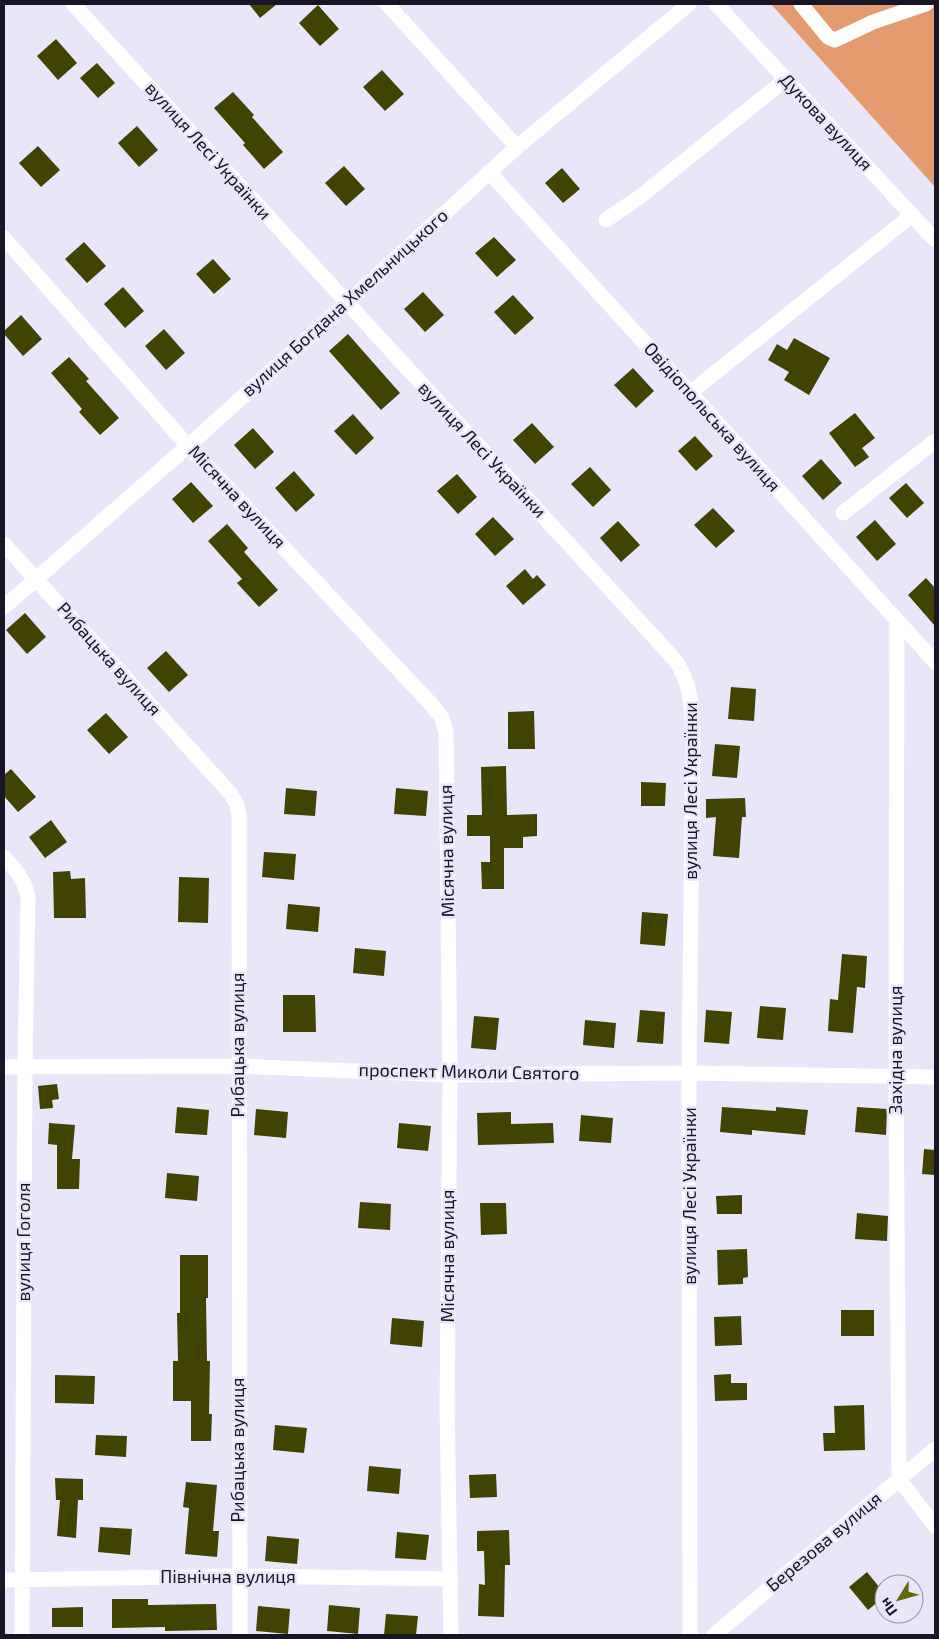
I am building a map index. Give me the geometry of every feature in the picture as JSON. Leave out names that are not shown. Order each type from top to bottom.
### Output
[{"type":"street","name":"вулиця Лесі Українки","points":[[73,4],[676,661],[684,675],[690,692],[693,730],[689,1073],[690,1635]]},
{"type":"street","points":[[387,4],[517,147]]},
{"type":"street","name":"вулиця Богдана Хмельницького","points":[[4,607],[188,446],[347,303],[488,172],[689,4]]},
{"type":"street","name":"Дукова вулиця","points":[[716,4],[935,240]]},
{"type":"street","points":[[801,4],[828,37],[831,40],[835,40],[873,22],[926,4]]},
{"type":"street","points":[[606,220],[641,196],[786,79]]},
{"type":"street","name":"Овідіопольська вулиця","points":[[488,172],[935,662]]},
{"type":"street","points":[[690,393],[912,215]]},
{"type":"street","name":"Місячна вулиця","points":[[4,238],[188,446],[431,704],[442,718],[446,733],[450,1074],[447,1405],[451,1635]]},
{"type":"street","points":[[843,513],[935,441]]},
{"type":"street","name":"Рибацька вулиця","points":[[4,544],[231,794],[237,805],[239,817],[238,1576],[240,1635]]},
{"type":"street","name":"Західна вулиця","points":[[897,621],[896,1077],[899,1479]]},
{"type":"street","name":"вулиця Гоголя","points":[[4,857],[24,883],[28,896],[25,1066],[22,1635]]},
{"type":"street","name":"проспект Миколи Святого","points":[[4,1067],[238,1066],[450,1074],[689,1073],[935,1077]]},
{"type":"street","name":"Березова вулиця","points":[[714,1635],[935,1449]]},
{"type":"street","points":[[899,1479],[935,1526]]},
{"type":"street","name":"Північна вулиця","points":[[4,1580],[238,1576],[451,1579]]},
{"type":"shaded area","points":[[771,4],[935,4],[935,187]]},
{"type":"building","points":[[249,4],[277,4],[260,18]]},
{"type":"building","points":[[318,5],[339,29],[320,46],[299,23]]},
{"type":"building","points":[[56,39],[77,63],[58,80],[37,56]]},
{"type":"building","points":[[97,63],[115,83],[98,98],[80,78]]},
{"type":"building","points":[[382,70],[404,94],[385,111],[363,87]]},
{"type":"building","points":[[233,92],[283,152],[264,169],[243,145],[245,143],[214,108]]},
{"type":"building","points":[[137,126],[158,150],[139,167],[118,143]]},
{"type":"building","points":[[38,146],[60,170],[41,187],[19,163]]},
{"type":"building","points":[[344,166],[365,189],[346,206],[325,183]]},
{"type":"building","points":[[562,168],[580,189],[563,203],[545,183]]},
{"type":"building","points":[[494,237],[516,260],[497,277],[475,253]]},
{"type":"building","points":[[84,242],[106,266],[87,283],[65,259]]},
{"type":"building","points":[[213,259],[231,279],[214,294],[196,274]]},
{"type":"building","points":[[123,287],[144,311],[125,328],[104,304]]},
{"type":"building","points":[[423,292],[444,315],[425,332],[404,309]]},
{"type":"building","points":[[513,295],[534,318],[515,335],[494,312]]},
{"type":"building","points":[[21,315],[42,339],[23,356],[4,334],[4,331]]},
{"type":"building","points":[[164,329],[185,353],[166,370],[145,346]]},
{"type":"building","points":[[348,334],[400,393],[381,410],[329,351]]},
{"type":"building","points":[[794,338],[830,358],[809,395],[784,380],[789,372],[768,360],[777,344],[787,350]]},
{"type":"building","points":[[69,357],[89,379],[86,381],[119,418],[100,435],[79,412],[82,409],[51,373]]},
{"type":"building","points":[[633,368],[654,391],[636,408],[614,385]]},
{"type":"building","points":[[855,413],[875,438],[862,448],[869,457],[855,467],[829,433]]},
{"type":"building","points":[[353,414],[374,438],[356,455],[334,431]]},
{"type":"building","points":[[532,423],[554,447],[535,464],[513,440]]},
{"type":"building","points":[[253,428],[274,452],[255,469],[234,445]]},
{"type":"building","points":[[695,436],[713,456],[696,471],[678,451]]},
{"type":"building","points":[[821,459],[842,483],[823,500],[802,476]]},
{"type":"building","points":[[590,467],[611,490],[593,507],[571,484]]},
{"type":"building","points":[[294,471],[315,495],[296,512],[275,488]]},
{"type":"building","points":[[457,474],[477,497],[458,514],[437,491]]},
{"type":"building","points":[[191,482],[213,506],[193,523],[172,499]]},
{"type":"building","points":[[906,483],[924,503],[907,518],[889,498]]},
{"type":"building","points":[[713,508],[735,531],[716,548],[694,525]]},
{"type":"building","points":[[493,517],[514,539],[495,556],[475,534]]},
{"type":"building","points":[[875,520],[896,544],[877,561],[856,537]]},
{"type":"building","points":[[618,521],[640,545],[621,562],[600,538]]},
{"type":"building","points":[[227,524],[248,548],[244,552],[278,590],[259,607],[237,583],[242,579],[208,541]]},
{"type":"building","points":[[525,569],[533,579],[537,575],[546,585],[523,605],[506,586]]},
{"type":"building","points":[[926,578],[935,588],[935,626],[908,595]]},
{"type":"building","points":[[25,613],[46,637],[27,654],[6,630]]},
{"type":"building","points":[[166,651],[188,675],[169,692],[147,668]]},
{"type":"building","points":[[731,687],[756,689],[754,721],[728,719]]},
{"type":"building","points":[[534,711],[535,749],[508,749],[508,712]]},
{"type":"building","points":[[106,713],[128,737],[109,754],[87,730]]},
{"type":"building","points":[[715,744],[740,746],[737,778],[712,776]]},
{"type":"building","points":[[506,766],[507,815],[537,814],[537,836],[523,837],[523,848],[504,848],[504,889],[482,889],[481,862],[490,862],[490,836],[467,836],[467,815],[482,815],[481,767]]},
{"type":"building","points":[[11,769],[36,797],[18,812],[4,796],[4,775]]},
{"type":"building","points":[[641,782],[666,783],[665,806],[641,806]]},
{"type":"building","points":[[286,788],[317,791],[315,816],[284,814]]},
{"type":"building","points":[[396,788],[428,791],[426,816],[394,814]]},
{"type":"building","points":[[745,798],[746,817],[742,817],[739,858],[713,856],[716,817],[706,818],[706,799]]},
{"type":"building","points":[[51,820],[67,842],[45,858],[29,837]]},
{"type":"building","points":[[264,852],[296,854],[294,880],[262,877]]},
{"type":"building","points":[[70,871],[71,879],[85,878],[86,918],[54,918],[53,872]]},
{"type":"building","points":[[179,877],[209,878],[208,923],[178,922]]},
{"type":"building","points":[[288,904],[320,907],[318,932],[286,929]]},
{"type":"building","points":[[642,912],[668,914],[665,946],[640,944]]},
{"type":"building","points":[[355,948],[386,951],[384,976],[353,973]]},
{"type":"building","points":[[842,954],[867,956],[865,988],[857,987],[853,1033],[828,1031],[830,999],[838,1000]]},
{"type":"building","points":[[283,995],[315,995],[316,1032],[283,1032]]},
{"type":"building","points":[[760,1006],[786,1008],[783,1040],[757,1038]]},
{"type":"building","points":[[640,1010],[665,1012],[663,1044],[637,1042]]},
{"type":"building","points":[[706,1010],[732,1012],[729,1044],[704,1042]]},
{"type":"building","points":[[474,1016],[499,1018],[496,1050],[471,1048]]},
{"type":"building","points":[[585,1020],[616,1023],[614,1048],[583,1045]]},
{"type":"building","points":[[57,1084],[59,1099],[52,1100],[53,1108],[40,1109],[38,1086]]},
{"type":"building","points":[[177,1107],[209,1110],[207,1135],[175,1133]]},
{"type":"building","points":[[722,1107],[776,1111],[776,1107],[808,1110],[805,1135],[752,1130],[752,1135],[720,1132]]},
{"type":"building","points":[[857,1107],[887,1109],[886,1135],[855,1132]]},
{"type":"building","points":[[256,1109],[288,1112],[286,1138],[254,1135]]},
{"type":"building","points":[[511,1112],[511,1124],[553,1123],[554,1143],[478,1145],[477,1113]]},
{"type":"building","points":[[581,1115],[613,1118],[611,1143],[579,1141]]},
{"type":"building","points":[[49,1123],[75,1125],[72,1159],[80,1159],[79,1189],[57,1189],[57,1145],[48,1144]]},
{"type":"building","points":[[399,1123],[431,1126],[428,1151],[397,1148]]},
{"type":"building","points":[[924,1149],[935,1150],[935,1175],[922,1174]]},
{"type":"building","points":[[167,1173],[199,1176],[197,1201],[165,1198]]},
{"type":"building","points":[[742,1195],[742,1214],[717,1214],[716,1196]]},
{"type":"building","points":[[360,1202],[391,1204],[390,1230],[358,1228]]},
{"type":"building","points":[[480,1203],[506,1203],[507,1234],[481,1235]]},
{"type":"building","points":[[857,1213],[888,1216],[887,1241],[855,1239]]},
{"type":"building","points":[[747,1249],[748,1277],[743,1278],[743,1284],[718,1285],[717,1250]]},
{"type":"building","points":[[180,1255],[208,1255],[208,1298],[206,1298],[207,1361],[210,1361],[209,1414],[212,1414],[211,1441],[191,1441],[191,1401],[173,1401],[173,1361],[178,1361],[177,1313],[180,1313]]},
{"type":"building","points":[[841,1310],[874,1310],[874,1336],[841,1336]]},
{"type":"building","points":[[741,1316],[742,1345],[715,1346],[714,1317]]},
{"type":"building","points":[[392,1318],[424,1321],[422,1347],[390,1344]]},
{"type":"building","points":[[731,1374],[731,1383],[747,1383],[747,1400],[715,1401],[714,1375]]},
{"type":"building","points":[[55,1375],[95,1376],[94,1404],[55,1403]]},
{"type":"building","points":[[864,1405],[865,1450],[824,1451],[823,1433],[835,1433],[834,1406]]},
{"type":"building","points":[[275,1425],[307,1428],[304,1453],[273,1450]]},
{"type":"building","points":[[96,1435],[127,1436],[126,1457],[95,1455]]},
{"type":"building","points":[[369,1466],[401,1469],[399,1494],[367,1491]]},
{"type":"building","points":[[496,1474],[497,1497],[470,1498],[469,1475]]},
{"type":"building","points":[[55,1478],[83,1479],[83,1500],[78,1500],[76,1538],[57,1536],[60,1500],[56,1500]]},
{"type":"building","points":[[186,1482],[217,1485],[213,1531],[219,1531],[217,1557],[185,1554],[189,1508],[183,1507]]},
{"type":"building","points":[[100,1527],[132,1529],[130,1555],[98,1552]]},
{"type":"building","points":[[509,1530],[510,1565],[505,1565],[504,1617],[478,1616],[479,1584],[485,1585],[484,1551],[477,1551],[477,1531]]},
{"type":"building","points":[[397,1532],[429,1535],[426,1560],[395,1558]]},
{"type":"building","points":[[267,1536],[299,1539],[297,1564],[265,1561]]},
{"type":"building","points":[[867,1572],[874,1581],[874,1605],[868,1610],[849,1587]]},
{"type":"building","points":[[112,1599],[148,1599],[148,1605],[216,1604],[217,1630],[165,1631],[165,1627],[112,1628]]},
{"type":"building","points":[[329,1605],[360,1608],[358,1634],[327,1631]]},
{"type":"building","points":[[258,1606],[290,1609],[288,1634],[256,1631]]},
{"type":"building","points":[[83,1607],[83,1627],[52,1627],[52,1608]]},
{"type":"building","points":[[386,1614],[418,1616],[416,1635],[384,1635]]}]
